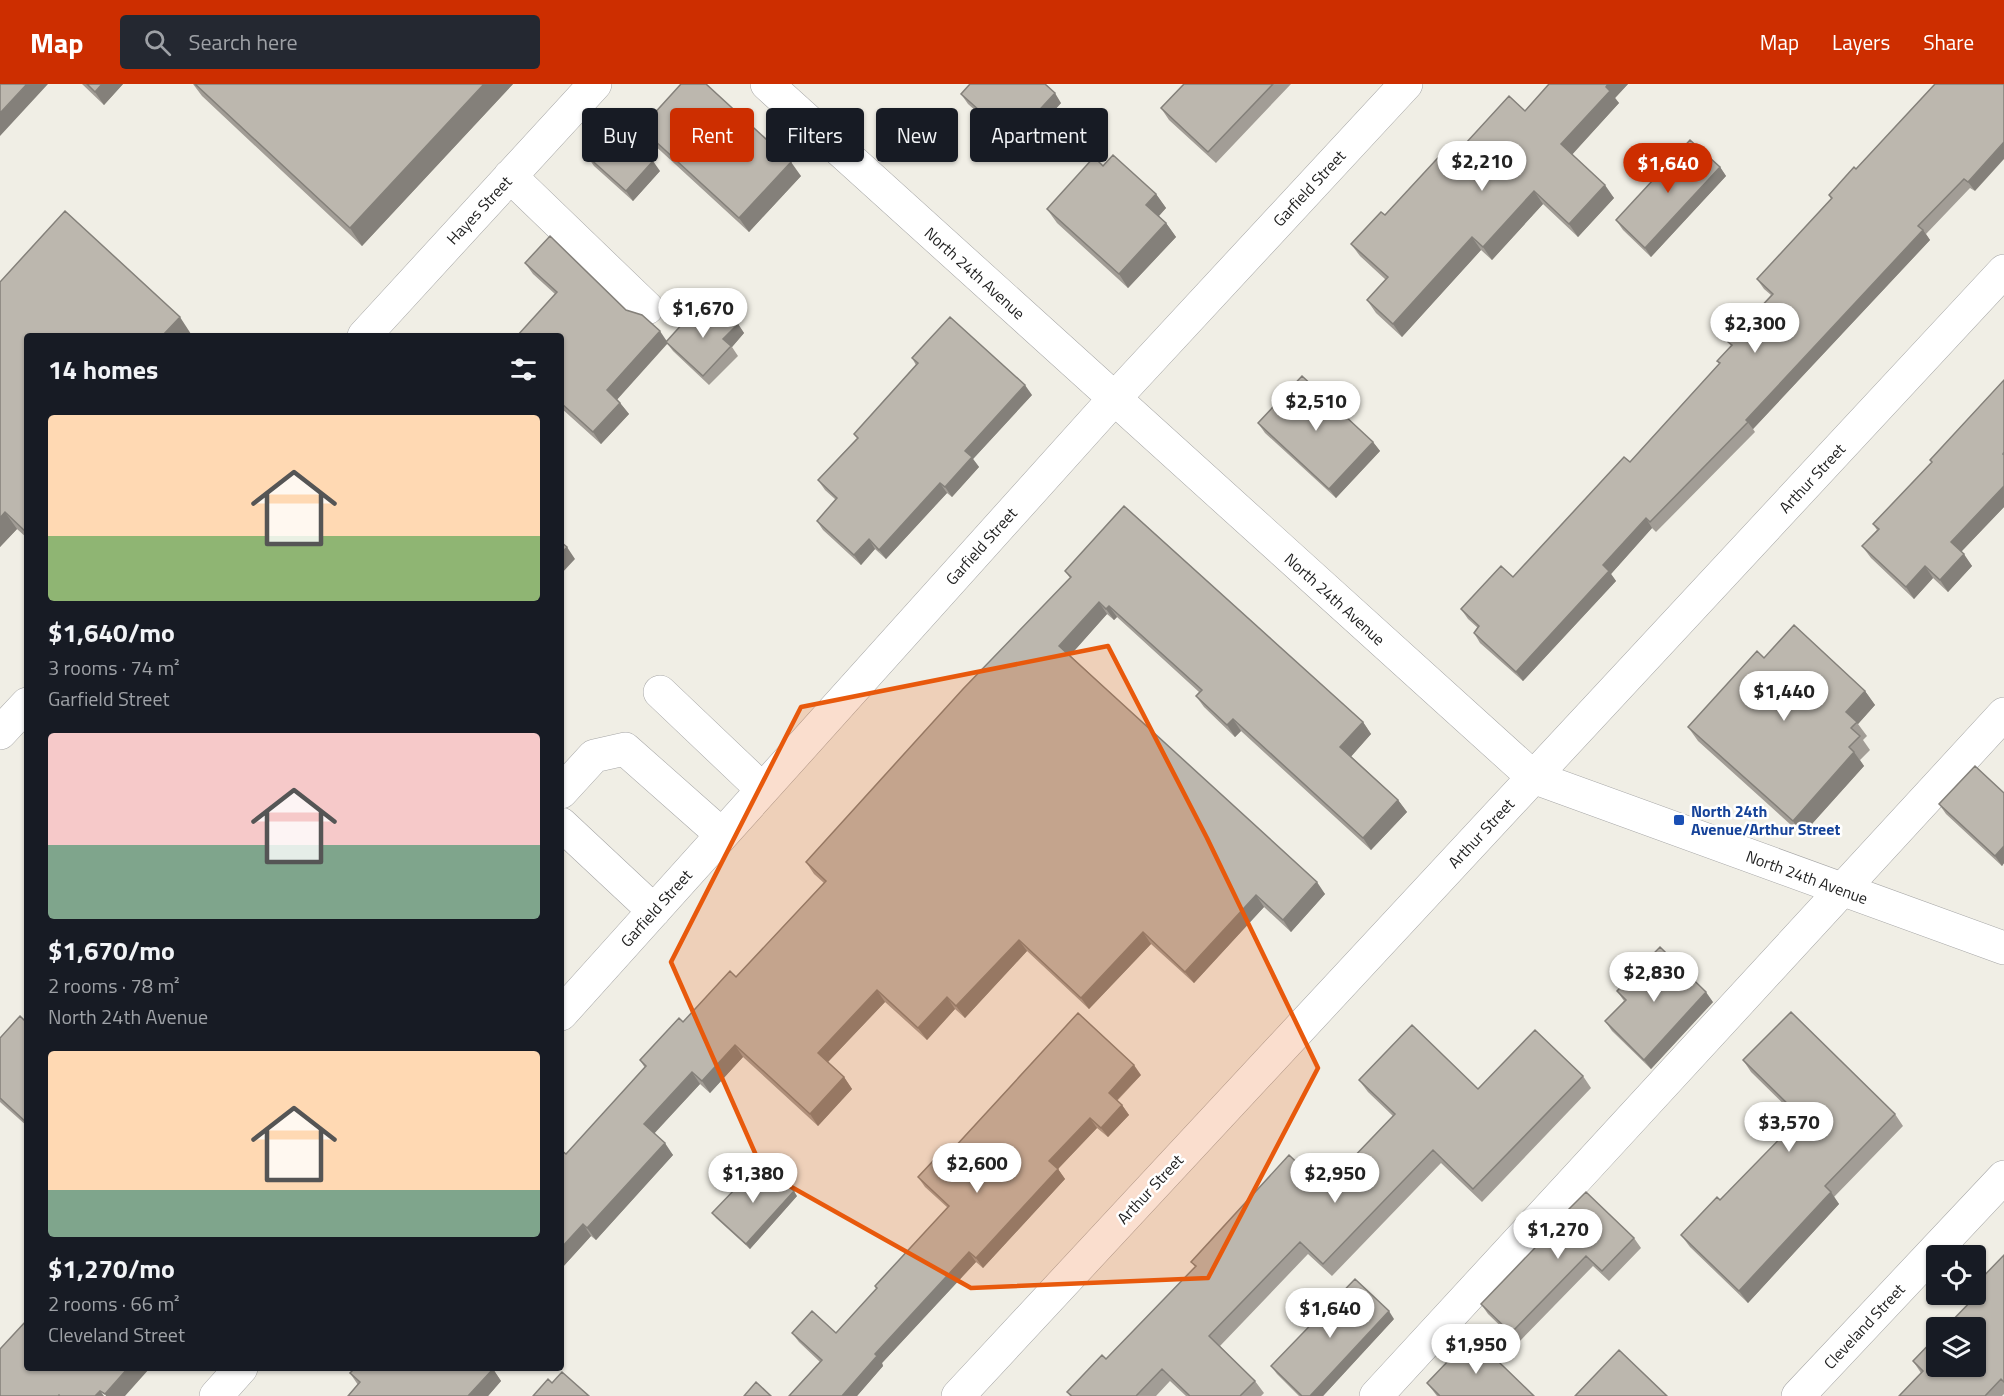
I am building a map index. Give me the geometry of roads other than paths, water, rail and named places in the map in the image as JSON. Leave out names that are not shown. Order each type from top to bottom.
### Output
[{"type":"street","name":"Hayes Street","points":[[367,333],[595,84]]},
{"type":"street","name":"North 24th Avenue","points":[[767,84],[1113,400],[1533,777],[2004,948]]},
{"type":"street","name":"Garfield Street","points":[[564,1011],[1113,400],[1406,84]]},
{"type":"street","points":[[510,176],[647,308]]},
{"type":"street","name":"Arthur Street","points":[[958,1396],[2004,271]]},
{"type":"street","points":[[660,692],[762,789]]},
{"type":"street","points":[[0,734],[24,707]]},
{"type":"street","points":[[1376,1396],[2004,714]]},
{"type":"street","points":[[564,789],[594,756],[625,749],[721,834]]},
{"type":"street","points":[[564,827],[654,911]]},
{"type":"street","name":"Cleveland Street","points":[[1798,1396],[2004,1176]]},
{"type":"street","points":[[216,1396],[238,1371]]},
{"type":"place","name":"North 24th Avenue/Arthur Street","points":[[1679,820]]}]
